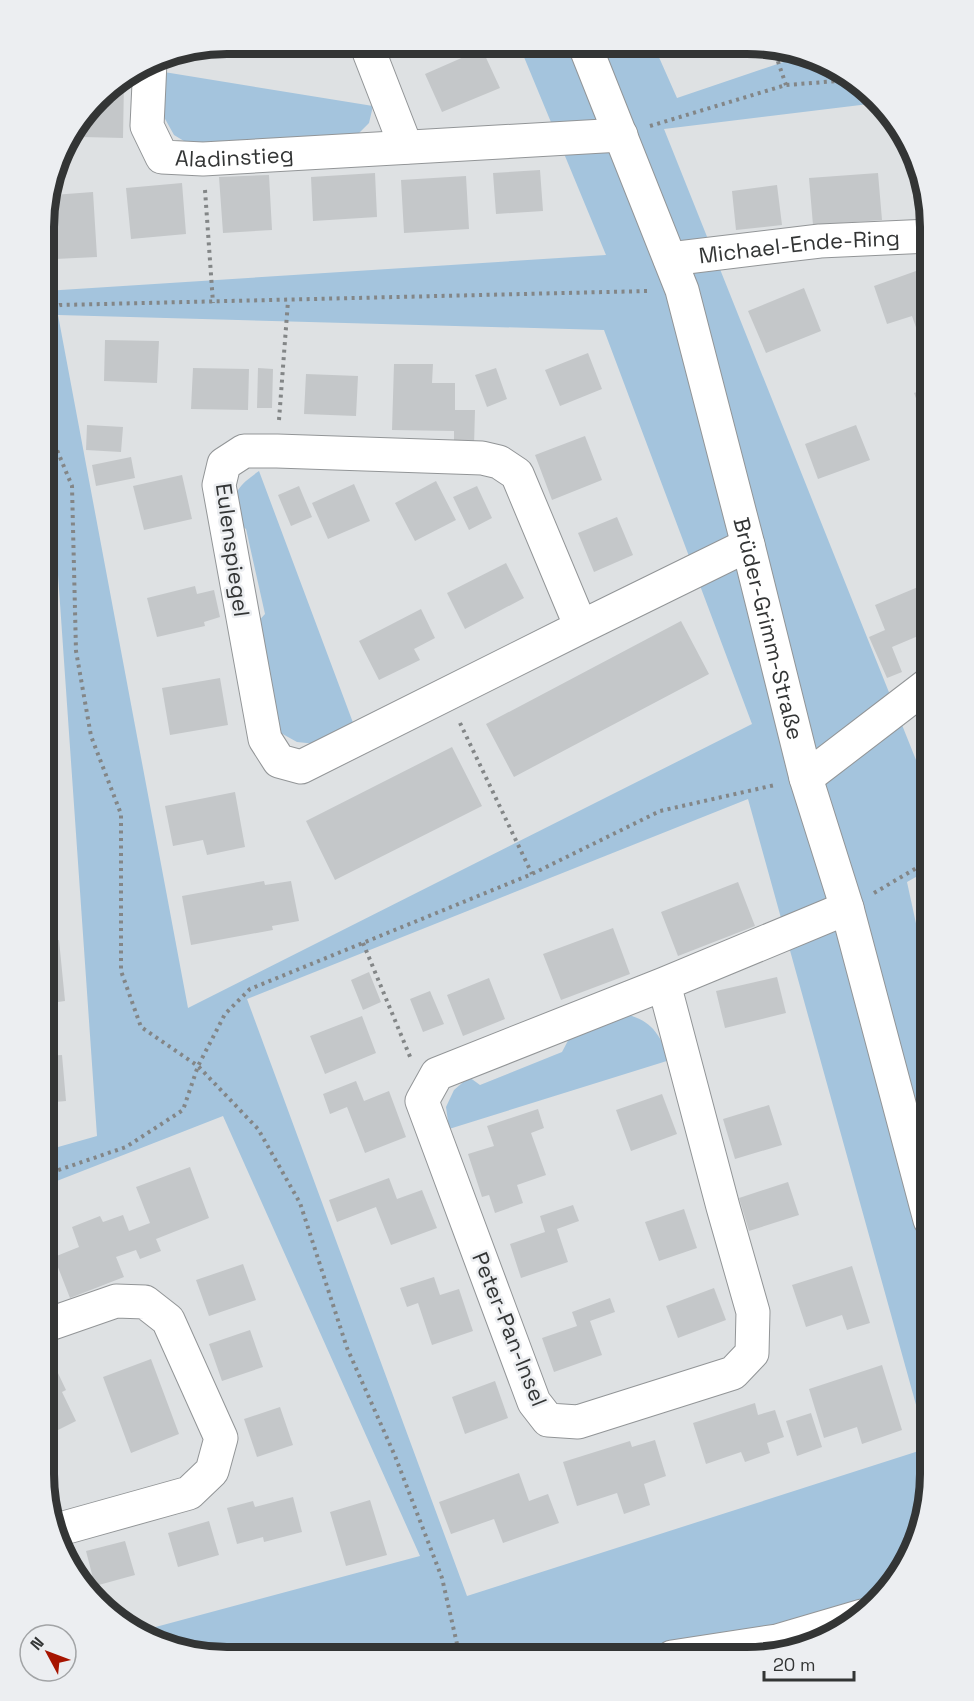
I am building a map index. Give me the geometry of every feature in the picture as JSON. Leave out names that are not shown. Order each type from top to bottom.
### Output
[{"type":"street","points":[[370,54],[406,147]]},
{"type":"street","name":"Brüder-Grimm-Straße","points":[[588,54],[682,290],[806,778],[847,908],[920,1177]]},
{"type":"street","name":"Aladinstieg","points":[[149,73],[147,126],[162,157],[203,159],[621,135]]},
{"type":"street","name":"Michael-Ende-Ring","points":[[670,259],[820,241],[920,237]]},
{"type":"street","name":"Eulenspiegel","points":[[581,627],[517,474],[499,462],[482,458],[244,451],[224,464],[219,485],[265,739],[279,761],[301,767],[748,545]]},
{"type":"street","points":[[806,778],[920,691]]},
{"type":"street","points":[[437,1074],[847,908]]},
{"type":"street","name":"Peter-Pan-Insel","points":[[437,1074],[422,1101],[534,1402],[548,1420],[578,1422],[733,1373],[752,1353],[753,1312],[664,984]]},
{"type":"street","points":[[54,1323],[116,1301],[145,1302],[168,1320],[221,1438],[212,1472],[189,1493],[63,1528]]},
{"type":"street","points":[[738,1647],[777,1641],[830,1625]]},
{"type":"path","points":[[776,56],[786,86]]},
{"type":"path","points":[[621,135],[786,86],[841,82]]},
{"type":"path","points":[[203,159],[213,303]]},
{"type":"path","points":[[54,307],[60,305],[682,290]]},
{"type":"path","points":[[277,451],[288,301]]},
{"type":"path","points":[[54,443],[72,486],[76,651],[90,736],[121,814],[121,971],[141,1027],[198,1066],[258,1129],[300,1203],[347,1348],[395,1456],[442,1578],[458,1647]]},
{"type":"path","points":[[447,694],[532,874]]},
{"type":"path","points":[[54,1172],[126,1147],[183,1110],[198,1066],[225,1014],[250,989],[532,874],[660,811],[806,778]]},
{"type":"path","points":[[847,908],[920,866]]},
{"type":"path","points":[[363,944],[410,1059],[437,1074]]},
{"type":"shaded area","points":[[523,54],[658,54],[677,98],[790,60],[823,72],[843,83],[868,104],[664,129],[920,770],[920,875],[907,882],[920,942],[920,1419],[748,799],[247,999],[467,1596],[920,1451],[919,1496],[907,1540],[897,1560],[869,1596],[833,1624],[802,1638],[758,1647],[227,1647],[193,1644],[150,1628],[420,1556],[223,1116],[54,1182],[54,1148],[97,1136],[54,517],[54,290],[606,255]],"holes":[[[58,315],[604,330],[752,724],[188,1008]]]},
{"type":"shaded area","points":[[164,72],[373,106],[369,123],[354,138],[194,147],[174,135],[164,117],[160,101]]},
{"type":"shaded area","points":[[259,471],[355,728],[316,744],[297,742],[279,732],[253,627],[265,614],[246,529],[233,519],[233,510],[238,490]]},
{"type":"shaded area","points":[[625,1014],[642,1020],[654,1030],[670,1060],[449,1129],[446,1107],[454,1090],[469,1077],[480,1085],[562,1052],[572,1033]]},
{"type":"building","points":[[471,54],[484,54],[500,88],[442,112],[425,74]]},
{"type":"building","points":[[124,89],[123,138],[83,137],[83,131],[90,122]]},
{"type":"building","points":[[540,170],[543,211],[496,214],[493,173]]},
{"type":"building","points":[[375,173],[377,217],[313,221],[311,177]]},
{"type":"building","points":[[878,173],[882,220],[813,225],[809,178]]},
{"type":"building","points":[[269,175],[272,230],[223,233],[219,177]]},
{"type":"building","points":[[466,176],[469,229],[404,233],[401,180]]},
{"type":"building","points":[[182,183],[186,234],[131,239],[126,188]]},
{"type":"building","points":[[777,185],[782,225],[736,230],[732,191]]},
{"type":"building","points":[[93,192],[97,257],[55,259],[54,227],[57,195]]},
{"type":"building","points":[[920,270],[920,336],[912,316],[887,324],[874,286]]},
{"type":"building","points":[[804,288],[821,331],[766,353],[748,311]]},
{"type":"building","points":[[105,340],[159,341],[157,383],[104,381]]},
{"type":"building","points":[[588,353],[602,389],[560,406],[545,370]]},
{"type":"building","points":[[394,364],[433,364],[432,383],[455,383],[455,410],[475,410],[474,446],[454,446],[454,431],[392,430]]},
{"type":"building","points":[[193,368],[249,369],[248,410],[191,409]]},
{"type":"building","points":[[258,368],[273,369],[272,408],[257,408]]},
{"type":"building","points":[[496,368],[507,399],[487,407],[475,375]]},
{"type":"building","points":[[306,374],[358,376],[356,416],[304,414]]},
{"type":"building","points":[[920,391],[920,409],[914,393]]},
{"type":"building","points":[[87,425],[123,427],[121,452],[86,450]]},
{"type":"building","points":[[856,425],[870,460],[818,479],[805,444]]},
{"type":"building","points":[[585,436],[602,480],[552,500],[535,455]]},
{"type":"building","points":[[131,457],[135,478],[96,486],[92,465]]},
{"type":"building","points":[[182,475],[192,519],[144,530],[133,486]]},
{"type":"building","points":[[436,481],[456,520],[415,541],[395,503]]},
{"type":"building","points":[[354,484],[370,521],[328,539],[312,503]]},
{"type":"building","points":[[299,486],[312,517],[291,526],[278,495]]},
{"type":"building","points":[[477,486],[492,518],[469,530],[453,497]]},
{"type":"building","points":[[617,517],[633,555],[594,572],[578,533]]},
{"type":"building","points":[[506,563],[524,598],[465,629],[447,593]]},
{"type":"building","points":[[195,586],[197,594],[214,590],[220,617],[204,622],[205,626],[157,637],[147,598]]},
{"type":"building","points":[[920,586],[920,635],[892,647],[902,672],[887,678],[869,637],[885,630],[875,605]]},
{"type":"building","points":[[421,609],[435,638],[414,649],[420,660],[379,680],[359,641]]},
{"type":"building","points":[[681,621],[709,674],[514,777],[486,724]]},
{"type":"building","points":[[220,678],[228,725],[170,735],[162,688]]},
{"type":"building","points":[[452,747],[482,806],[335,880],[306,821]]},
{"type":"building","points":[[235,792],[245,847],[207,855],[203,840],[173,846],[165,806]]},
{"type":"building","points":[[54,863],[56,886],[54,886]]},
{"type":"building","points":[[264,881],[265,885],[291,881],[299,921],[272,926],[273,930],[191,945],[182,896]]},
{"type":"building","points":[[738,882],[755,926],[678,956],[661,912]]},
{"type":"building","points":[[613,928],[630,974],[561,1000],[543,954]]},
{"type":"building","points":[[59,940],[65,1001],[54,1003],[54,941]]},
{"type":"building","points":[[369,972],[381,1002],[363,1010],[351,980]]},
{"type":"building","points":[[777,977],[786,1013],[725,1028],[716,991]]},
{"type":"building","points":[[489,978],[505,1019],[463,1036],[447,995]]},
{"type":"building","points":[[430,991],[444,1024],[423,1032],[410,999]]},
{"type":"building","points":[[362,1016],[376,1053],[325,1074],[310,1036]]},
{"type":"building","points":[[54,1055],[62,1055],[66,1101],[54,1102]]},
{"type":"building","points":[[356,1081],[364,1101],[389,1091],[406,1137],[365,1153],[347,1107],[330,1114],[323,1094]]},
{"type":"building","points":[[662,1094],[677,1134],[631,1151],[616,1110]]},
{"type":"building","points":[[769,1105],[782,1145],[735,1159],[723,1119]]},
{"type":"building","points":[[538,1109],[544,1128],[531,1133],[546,1175],[517,1185],[523,1203],[495,1213],[489,1195],[482,1197],[468,1154],[494,1146],[487,1126]]},
{"type":"building","points":[[190,1167],[209,1218],[156,1239],[161,1251],[140,1259],[136,1250],[116,1257],[124,1277],[70,1298],[54,1257],[79,1247],[72,1227],[100,1216],[103,1222],[123,1215],[129,1231],[150,1223],[136,1187]]},
{"type":"building","points":[[389,1178],[397,1199],[422,1190],[437,1228],[391,1245],[376,1207],[337,1222],[329,1200]]},
{"type":"building","points":[[788,1182],[799,1215],[749,1231],[739,1198]]},
{"type":"building","points":[[573,1205],[579,1221],[557,1229],[568,1262],[521,1278],[510,1244],[545,1232],[540,1216]]},
{"type":"building","points":[[684,1209],[697,1248],[659,1261],[645,1222]]},
{"type":"building","points":[[243,1264],[256,1300],[209,1316],[196,1280]]},
{"type":"building","points":[[852,1266],[870,1323],[847,1330],[842,1315],[806,1327],[792,1285]]},
{"type":"building","points":[[434,1277],[440,1295],[459,1289],[473,1331],[432,1345],[418,1303],[407,1307],[400,1288]]},
{"type":"building","points":[[714,1288],[726,1320],[678,1338],[666,1306]]},
{"type":"building","points":[[610,1298],[615,1312],[590,1321],[602,1355],[554,1372],[542,1338],[577,1326],[572,1312]]},
{"type":"building","points":[[250,1330],[263,1367],[222,1381],[209,1344]]},
{"type":"building","points":[[151,1359],[179,1434],[131,1453],[103,1377]]},
{"type":"building","points":[[54,1365],[66,1390],[62,1392],[76,1421],[54,1432]]},
{"type":"building","points":[[882,1365],[902,1430],[862,1444],[857,1427],[824,1438],[809,1389]]},
{"type":"building","points":[[495,1381],[508,1418],[465,1434],[452,1397]]},
{"type":"building","points":[[755,1403],[758,1415],[775,1410],[784,1437],[767,1443],[770,1453],[745,1462],[741,1452],[706,1464],[693,1423]]},
{"type":"building","points":[[280,1407],[293,1445],[257,1457],[244,1419]]},
{"type":"building","points":[[811,1413],[822,1447],[797,1456],[786,1421]]},
{"type":"building","points":[[655,1440],[666,1476],[644,1484],[650,1505],[624,1514],[617,1493],[577,1506],[563,1462],[630,1441],[632,1447]]},
{"type":"building","points":[[519,1473],[529,1501],[548,1494],[559,1523],[503,1543],[494,1519],[451,1534],[439,1502]]},
{"type":"building","points":[[293,1497],[302,1532],[264,1542],[263,1537],[237,1544],[227,1508],[253,1501],[255,1507]]},
{"type":"building","points":[[370,1500],[387,1555],[346,1566],[330,1512]]},
{"type":"building","points":[[209,1521],[219,1555],[178,1567],[168,1533]]},
{"type":"building","points":[[125,1541],[135,1575],[95,1586],[86,1551]]}]
